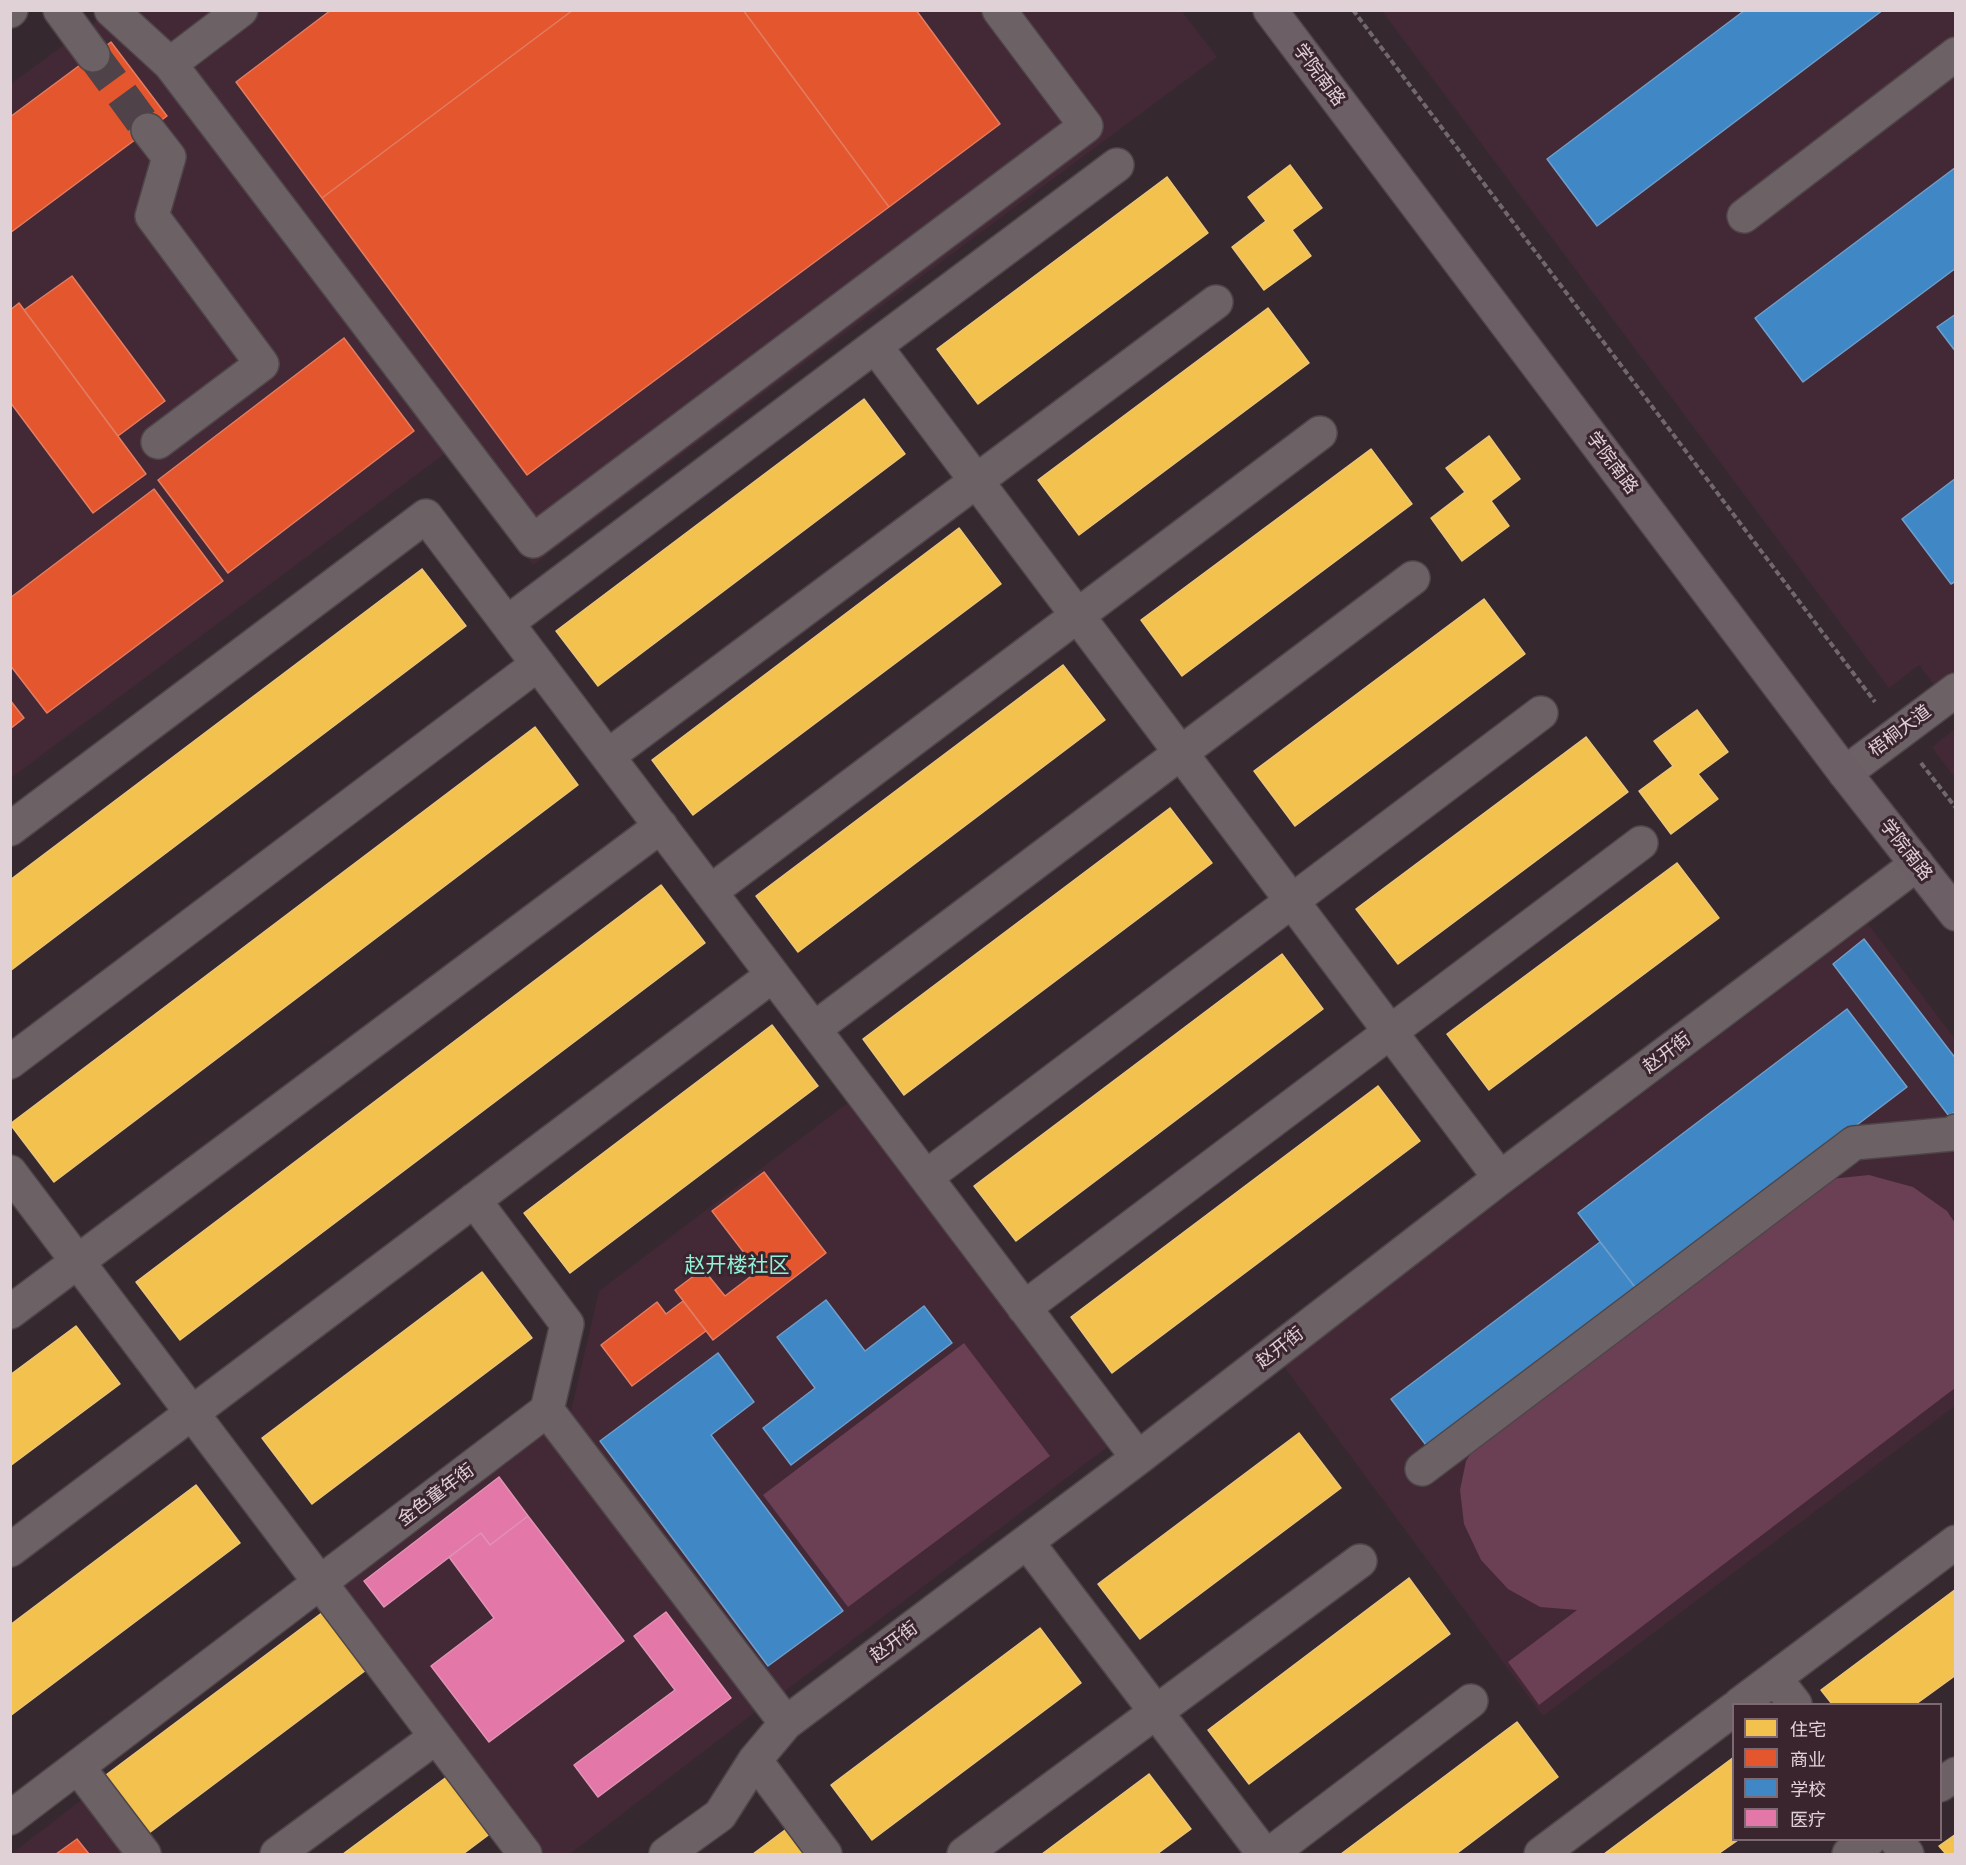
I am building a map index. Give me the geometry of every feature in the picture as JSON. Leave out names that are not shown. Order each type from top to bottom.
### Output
[{"type":"main road","name":"学院南路","points":[[1270,10],[1845,773],[1956,914]]},
{"type":"street","points":[[60,10],[93,55]]},
{"type":"street","points":[[111,10],[170,64],[533,541],[1086,126],[999,10]]},
{"type":"street","points":[[170,64],[241,10]]},
{"type":"street","points":[[1744,216],[1956,54]]},
{"type":"street","points":[[148,130],[169,157],[152,216],[262,364],[158,442]]},
{"type":"street","points":[[507,623],[1117,165]]},
{"type":"street","points":[[608,756],[1216,302]]},
{"type":"street","points":[[875,346],[1500,1178]]},
{"type":"street","points":[[710,892],[1320,433]]},
{"type":"street","points":[[10,829],[426,516],[1138,1458]]},
{"type":"street","points":[[814,1029],[1413,578]]},
{"type":"street","points":[[10,1062],[538,664]]},
{"type":"street","name":"梧桐大道","points":[[1845,773],[1956,690]]},
{"type":"street","points":[[926,1177],[1541,713]]},
{"type":"street","points":[[10,1312],[661,826]]},
{"type":"street","points":[[1024,1308],[1641,843]]},
{"type":"street","name":"赵开街","points":[[666,1854],[720,1815],[755,1760],[786,1723],[1138,1458],[1500,1178],[1917,864]]},
{"type":"street","points":[[10,1550],[773,975]]},
{"type":"street","points":[[1422,1468],[1854,1143],[1952,1134],[1956,1131]]},
{"type":"street","points":[[10,1172],[525,1854]]},
{"type":"street","points":[[474,1200],[567,1324],[547,1410],[786,1723]]},
{"type":"street","name":"金色童年街","points":[[10,1818],[547,1410]]},
{"type":"street","points":[[1027,1542],[1264,1854]]},
{"type":"street","points":[[1741,1703],[1956,1542]]},
{"type":"street","points":[[964,1854],[1359,1561]]},
{"type":"street","points":[[1775,1678],[1794,1703]]},
{"type":"street","points":[[1270,1854],[1472,1701]]},
{"type":"street","points":[[1541,1854],[1732,1711]]},
{"type":"street","points":[[277,1854],[436,1737]]},
{"type":"street","points":[[755,1760],[825,1854]]},
{"type":"street","points":[[78,1767],[144,1854]]},
{"type":"street","points":[[1942,1784],[1956,1774]]},
{"type":"street","points":[[1849,1854],[1866,1841]]},
{"type":"street","points":[[1897,1841],[1907,1854]]},
{"type":"path","points":[[1353,10],[1956,808]]},
{"type":"shaded area","points":[[1181,10],[1217,57],[533,565],[447,452],[11,778],[11,84],[110,11]]},
{"type":"shaded area","points":[[1382,11],[1955,11],[1955,712],[1919,665],[1889,688]]},
{"type":"shaded area","points":[[1955,729],[1955,778],[1932,747]]},
{"type":"shaded area","points":[[1868,924],[1955,1039],[1955,1406],[1543,1716],[1283,1365]]},
{"type":"shaded area","points":[[849,1102],[1109,1446],[781,1694],[570,1415],[599,1291]]},
{"type":"shaded area","points":[[1869,1175],[1913,1187],[1947,1211],[1955,1223],[1955,1388],[1539,1705],[1508,1662],[1577,1610],[1540,1607],[1508,1589],[1481,1560],[1464,1524],[1460,1490],[1466,1461],[1486,1429],[1830,1179]]},
{"type":"shaded area","points":[[964,1343],[1050,1456],[848,1607],[763,1495]]},
{"type":"shaded area","points":[[542,1426],[759,1709],[570,1854],[539,1854],[333,1586]]},
{"type":"shaded area","points":[[83,1799],[126,1854],[11,1854]]},
{"type":"building: 住宅","points":[[1290,165],[1322,208],[1292,230],[1311,256],[1264,290],[1232,247],[1266,221],[1248,197]]},
{"type":"building: 住宅","points":[[1167,177],[1208,233],[978,404],[937,349]]},
{"type":"building: 住宅","points":[[1268,308],[1309,363],[1079,535],[1038,480]]},
{"type":"building: 住宅","points":[[864,399],[905,454],[598,686],[556,631]]},
{"type":"building: 住宅","points":[[1489,436],[1520,479],[1491,501],[1509,526],[1462,561],[1431,518],[1465,492],[1446,468]]},
{"type":"building: 住宅","points":[[1371,449],[1412,504],[1182,676],[1141,620]]},
{"type":"building: 住宅","points":[[959,528],[1001,584],[693,815],[652,760]]},
{"type":"building: 住宅","points":[[422,569],[466,626],[10,971],[10,880]]},
{"type":"building: 住宅","points":[[1484,599],[1525,654],[1295,826],[1254,771]]},
{"type":"building: 住宅","points":[[1063,665],[1105,720],[798,952],[756,896]]},
{"type":"building: 住宅","points":[[1697,710],[1728,752],[1698,774],[1718,799],[1671,834],[1639,791],[1673,766],[1654,741]]},
{"type":"building: 住宅","points":[[535,727],[578,785],[54,1182],[10,1124]]},
{"type":"building: 住宅","points":[[1586,737],[1628,792],[1398,964],[1356,909]]},
{"type":"building: 住宅","points":[[1170,808],[1212,863],[904,1095],[863,1039]]},
{"type":"building: 住宅","points":[[1677,863],[1719,918],[1489,1090],[1447,1034]]},
{"type":"building: 住宅","points":[[661,885],[705,943],[180,1340],[136,1282]]},
{"type":"building: 住宅","points":[[1282,954],[1323,1009],[1016,1241],[974,1186]]},
{"type":"building: 住宅","points":[[772,1025],[818,1086],[570,1273],[524,1213]]},
{"type":"building: 住宅","points":[[1378,1086],[1420,1141],[1112,1373],[1071,1317]]},
{"type":"building: 住宅","points":[[482,1272],[532,1338],[312,1504],[262,1438]]},
{"type":"building: 住宅","points":[[76,1326],[120,1384],[10,1466],[10,1375]]},
{"type":"building: 住宅","points":[[1299,1433],[1341,1488],[1140,1639],[1098,1584]]},
{"type":"building: 住宅","points":[[196,1485],[240,1543],[10,1716],[10,1625]]},
{"type":"building: 住宅","points":[[1409,1578],[1450,1634],[1249,1784],[1208,1730]]},
{"type":"building: 住宅","points":[[1956,1589],[1956,1675],[1917,1703],[1831,1703],[1821,1690]]},
{"type":"building: 住宅","points":[[331,1606],[374,1664],[141,1839],[98,1781]]},
{"type":"building: 住宅","points":[[1040,1628],[1081,1683],[872,1840],[831,1785]]},
{"type":"building: 住宅","points":[[1517,1722],[1558,1777],[1456,1854],[1341,1854]]},
{"type":"building: 住宅","points":[[1732,1758],[1732,1841],[1737,1841],[1718,1854],[1604,1854]]},
{"type":"building: 住宅","points":[[452,1773],[495,1830],[463,1854],[343,1854]]},
{"type":"building: 住宅","points":[[1149,1774],[1191,1829],[1157,1854],[1042,1854]]},
{"type":"building: 住宅","points":[[789,1827],[810,1854],[753,1854]]},
{"type":"building: 住宅","points":[[1956,1834],[1956,1854],[1946,1854],[1939,1846]]},
{"type":"building: 商业","points":[[331,10],[573,10],[322,198],[236,82]]},
{"type":"building: 商业","points":[[573,10],[743,10],[889,207],[527,475],[322,198]]},
{"type":"building: 商业","points":[[743,10],[916,10],[1000,124],[889,207]]},
{"type":"building: 商业","points":[[111,42],[167,116],[10,233],[10,117]]},
{"type":"building: 商业","points":[[72,276],[165,401],[118,436],[24,310]]},
{"type":"building: 商业","points":[[19,303],[146,474],[93,513],[10,402],[10,310]]},
{"type":"building: 商业","points":[[344,338],[414,431],[228,573],[158,480]]},
{"type":"building: 商业","points":[[154,489],[223,581],[47,713],[10,665],[10,598]]},
{"type":"building: 商业","points":[[10,700],[24,718],[10,729]]},
{"type":"building: 商业","points":[[764,1172],[826,1253],[713,1340],[675,1290],[703,1269],[725,1296],[758,1271],[712,1211]]},
{"type":"building: 商业","points":[[683,1301],[706,1331],[632,1386],[601,1345],[657,1302],[666,1314]]},
{"type":"building: 商业","points":[[77,1839],[89,1854],[56,1854]]},
{"type":"building: 学校","points":[[1745,10],[1883,10],[1597,226],[1547,159]]},
{"type":"building: 学校","points":[[1956,167],[1956,268],[1803,382],[1755,318]]},
{"type":"building: 学校","points":[[1956,314],[1956,352],[1937,327]]},
{"type":"building: 学校","points":[[1956,478],[1956,581],[1951,584],[1902,519]]},
{"type":"building: 学校","points":[[1864,939],[1956,1059],[1956,1111],[1949,1116],[1833,964]]},
{"type":"building: 学校","points":[[1847,1009],[1907,1087],[1638,1291],[1578,1213]]},
{"type":"building: 学校","points":[[1600,1242],[1638,1291],[1429,1449],[1391,1399]]},
{"type":"building: 学校","points":[[826,1300],[865,1351],[924,1306],[952,1343],[791,1465],[763,1428],[815,1388],[777,1337]]},
{"type":"building: 学校","points":[[718,1353],[754,1402],[711,1435],[843,1611],[768,1666],[600,1441]]},
{"type":"building: 医疗","points":[[499,1477],[528,1516],[490,1545],[481,1533],[384,1607],[364,1581]]},
{"type":"building: 医疗","points":[[528,1516],[624,1641],[489,1742],[431,1666],[494,1618],[449,1557],[481,1533],[490,1545]]},
{"type":"building: 医疗","points":[[666,1612],[731,1698],[598,1797],[574,1765],[675,1690],[634,1636]]},
{"type":"tunnel","points":[[93,55],[148,130]]},
{"type":"district","name":"赵开楼社区","points":[[737,1266]]}]
